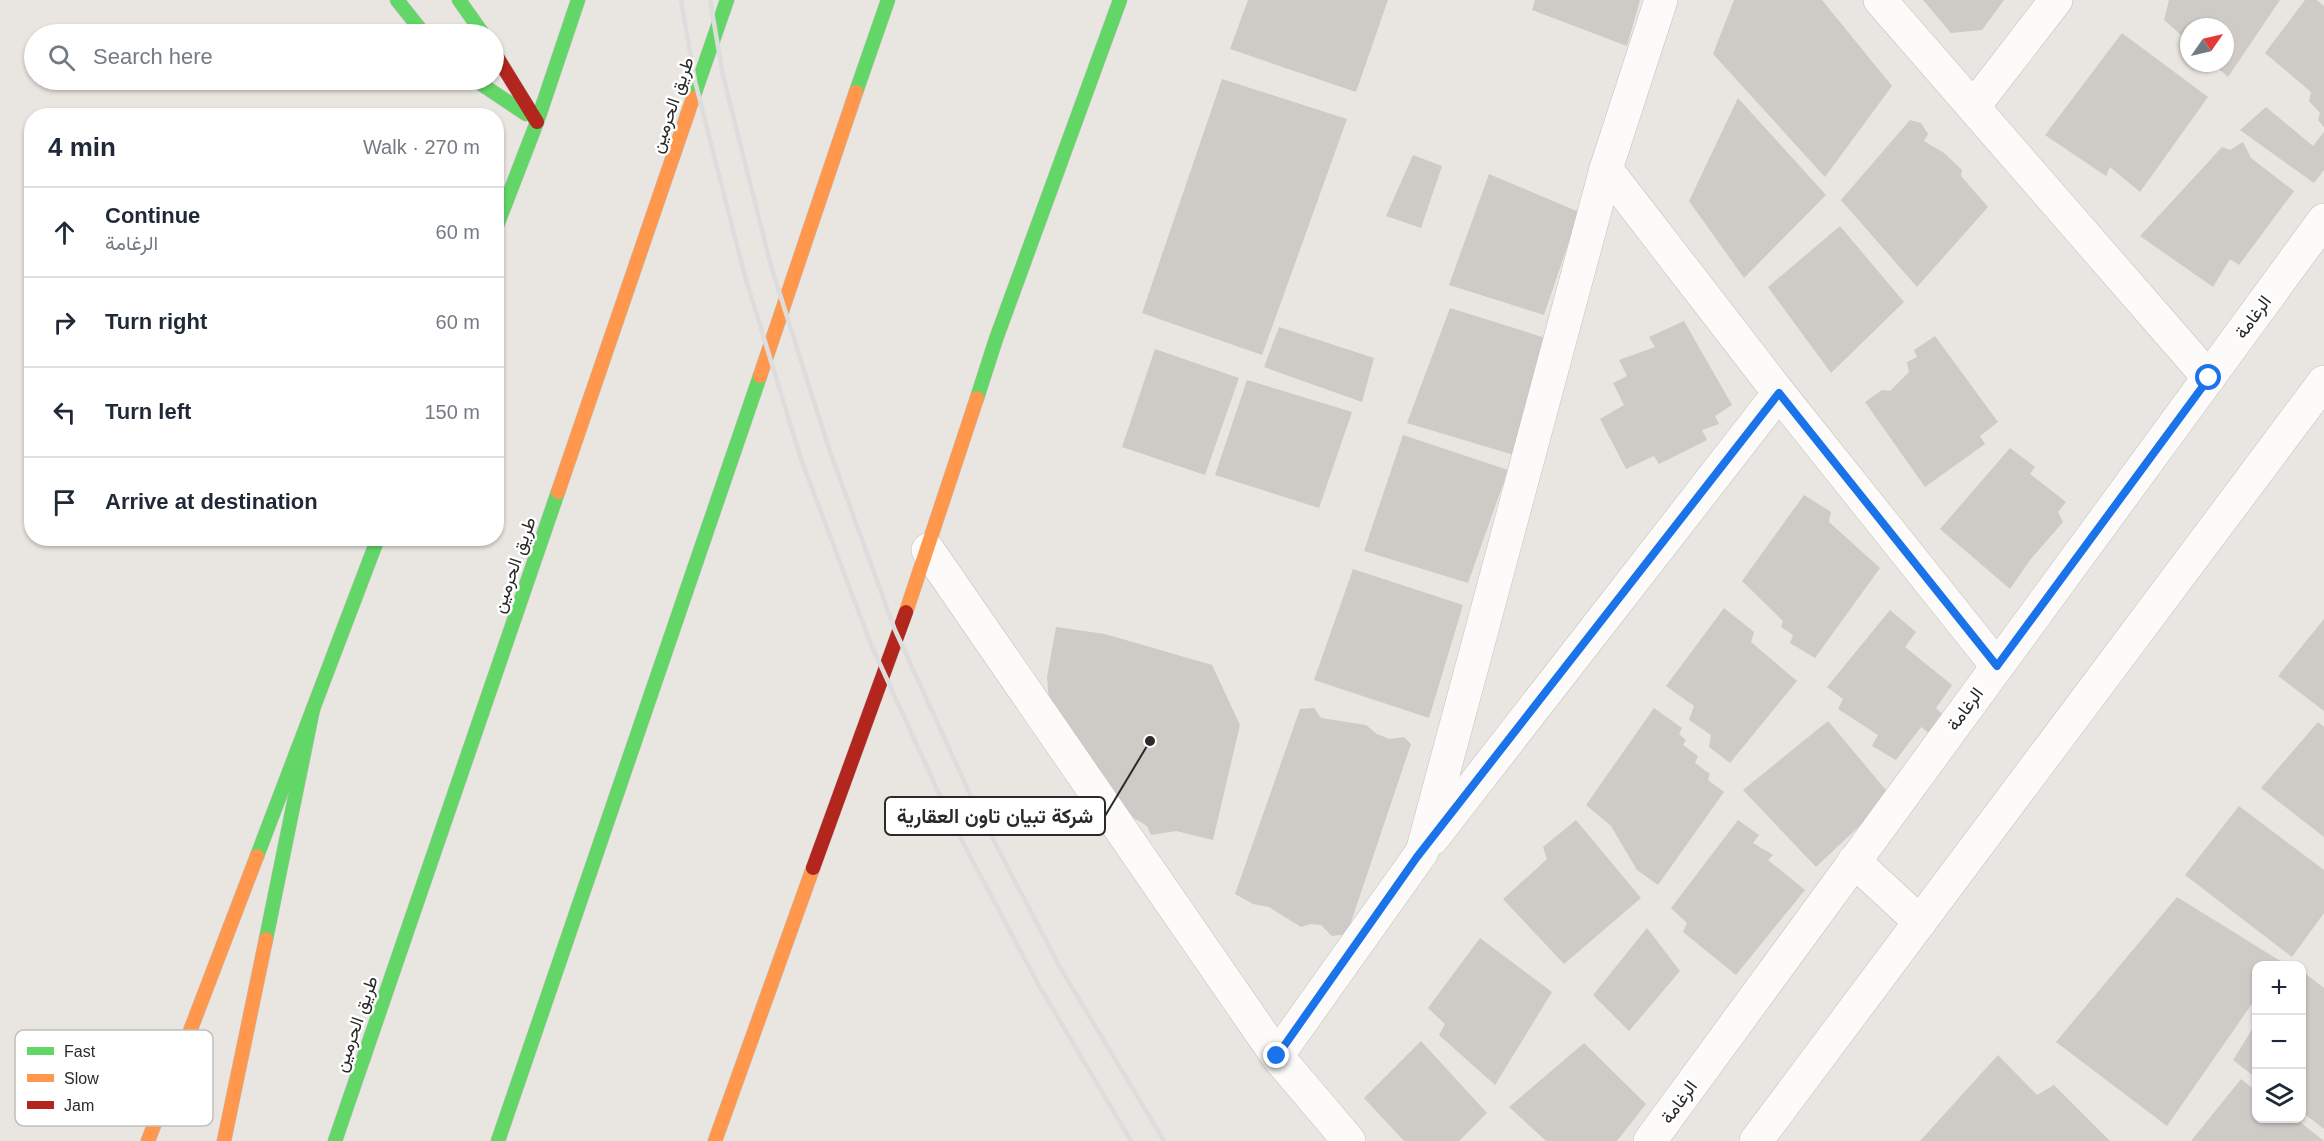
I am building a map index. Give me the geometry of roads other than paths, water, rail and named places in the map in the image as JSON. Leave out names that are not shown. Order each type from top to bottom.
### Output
[{"type":"main road","points":[[397,0],[416,24]]},
{"type":"main road","points":[[459,0],[476,24]]},
{"type":"main road","points":[[504,207],[537,122],[578,0]]},
{"type":"main road","name":"طريق الحرمين","points":[[335,1141],[727,0]]},
{"type":"main road","points":[[498,1141],[888,0]]},
{"type":"main road","points":[[715,1141],[928,549],[996,339],[1120,0]]},
{"type":"main road","points":[[504,68],[537,122]]},
{"type":"main road","points":[[490,90],[537,122]]},
{"type":"main road","points":[[190,1030],[375,546]]},
{"type":"main road","points":[[224,1141],[312,710]]},
{"type":"main road","points":[[148,1141],[154,1126]]},
{"type":"street","points":[[1417,857],[1422,852],[1606,169],[1661,0]]},
{"type":"street","points":[[1880,0],[2209,378]]},
{"type":"street","points":[[1974,106],[2056,0]]},
{"type":"street","points":[[1606,169],[1779,393],[1997,666]]},
{"type":"street","name":"الرغامة","points":[[1650,1141],[2324,220]]},
{"type":"street","points":[[1756,1141],[2324,382]]},
{"type":"street","points":[[1277,1056],[1417,857],[1779,393]]},
{"type":"street","points":[[928,549],[1277,1056],[1349,1141]]},
{"type":"street","points":[[1854,861],[1920,922]]},
{"type":"railway","points":[[681,0],[695,81],[744,273],[801,459],[870,642],[951,820],[1038,984],[1131,1141]]},
{"type":"railway","points":[[710,0],[723,75],[771,266],[829,449],[895,630],[975,805],[1062,971],[1164,1141]]},
{"type":"place","name":"شركة تبيان تاون العقارية","points":[[1150,741]]}]
